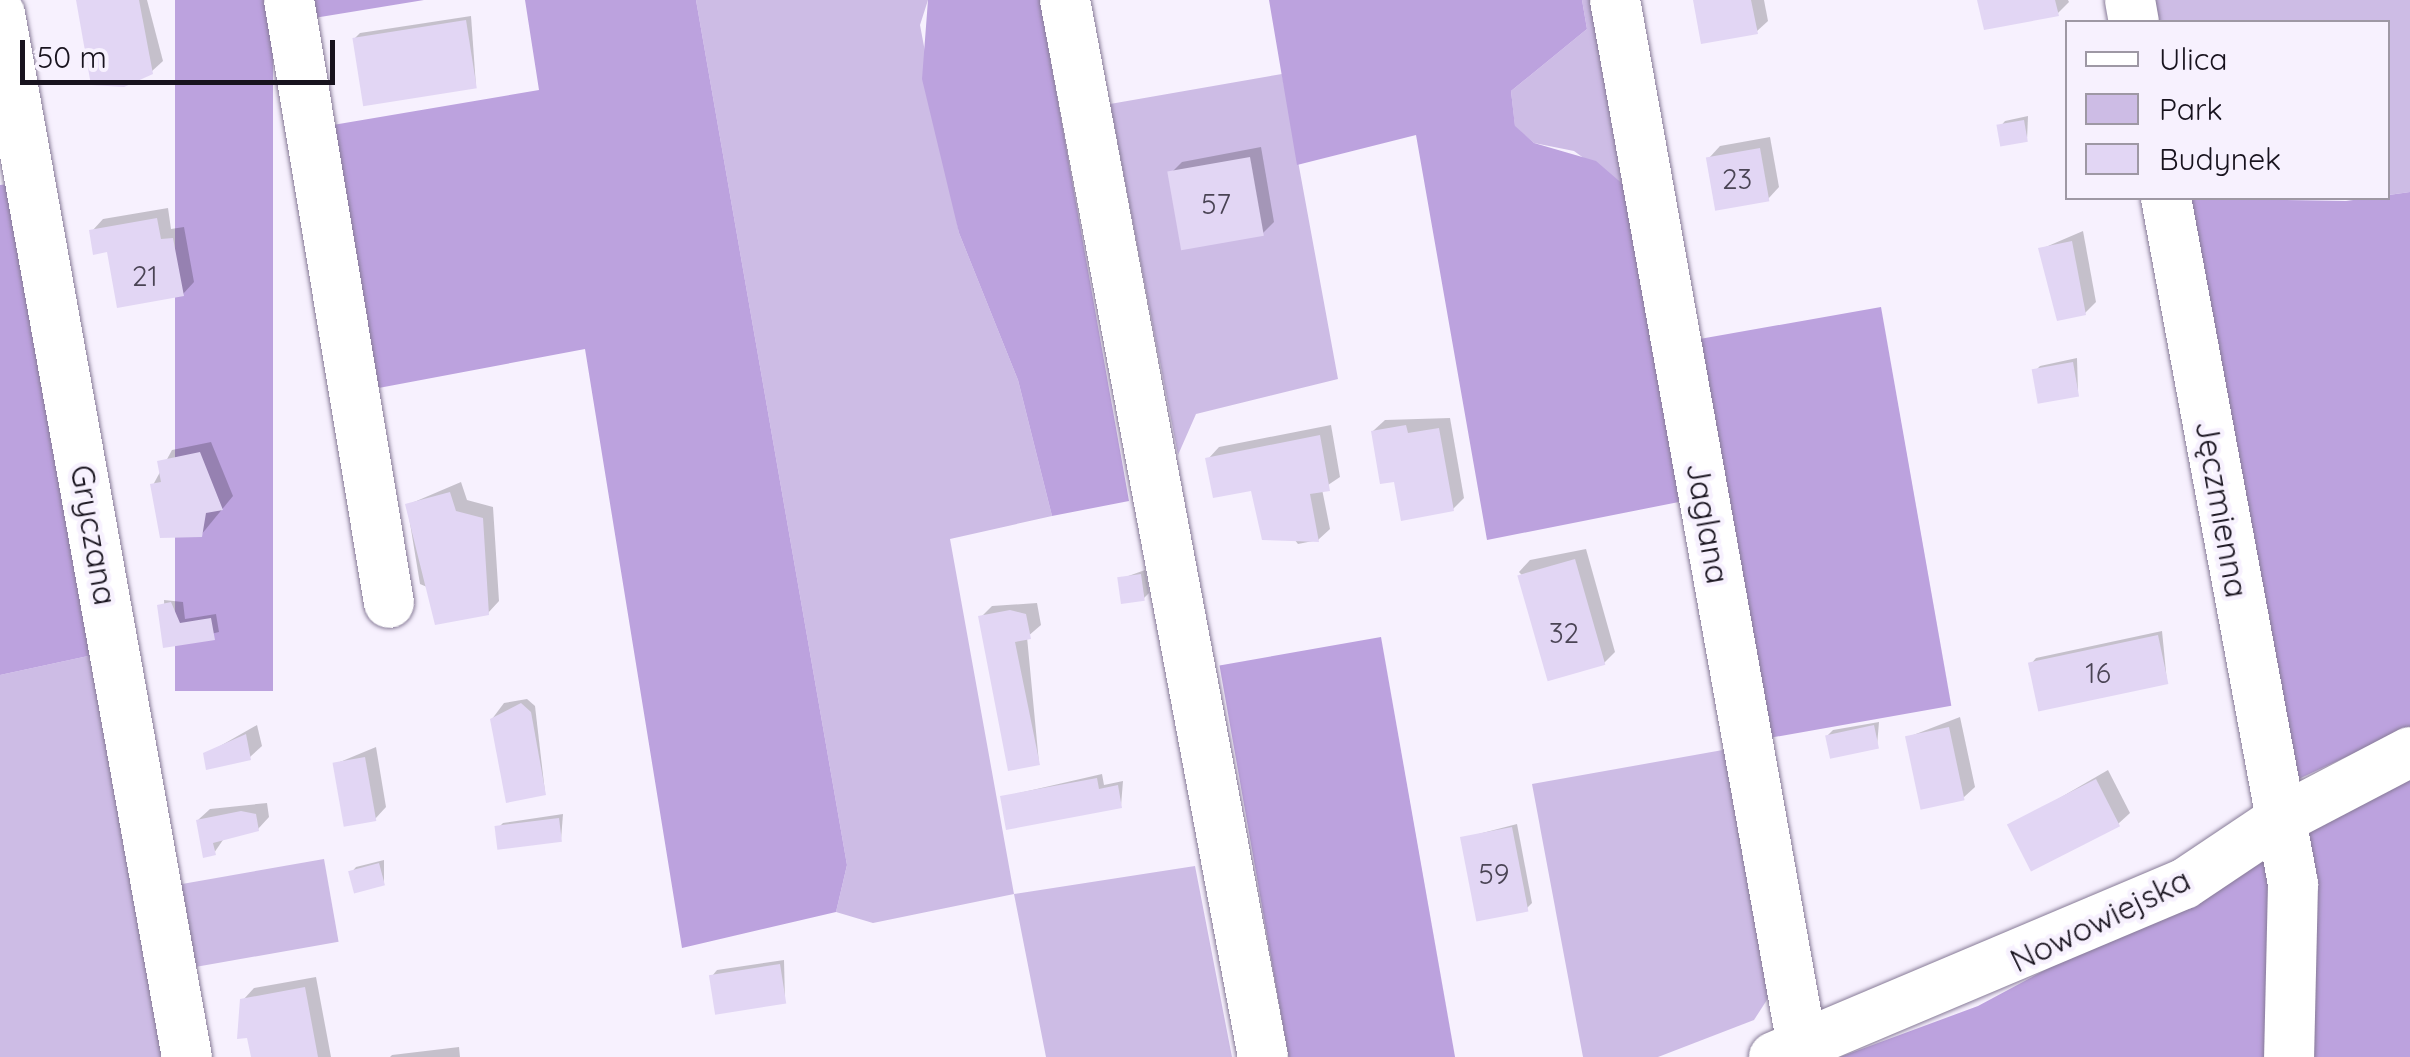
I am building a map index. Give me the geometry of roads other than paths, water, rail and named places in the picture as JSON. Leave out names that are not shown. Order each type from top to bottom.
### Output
[{"type":"street","points":[[289,0],[389,603]]},
{"type":"street","points":[[1065,0],[1262,1057]]},
{"type":"street","name":"Jaglana","points":[[1614,0],[1788,1051]]},
{"type":"street","name":"Gryczana","points":[[0,14],[188,1057]]},
{"type":"street","name":"Jęczmienna","points":[[2166,200],[2278,821],[2293,884],[2289,1057]]},
{"type":"street","name":"Nowowiejska","points":[[1788,1051],[2184,884],[2278,821],[2410,752]]}]
